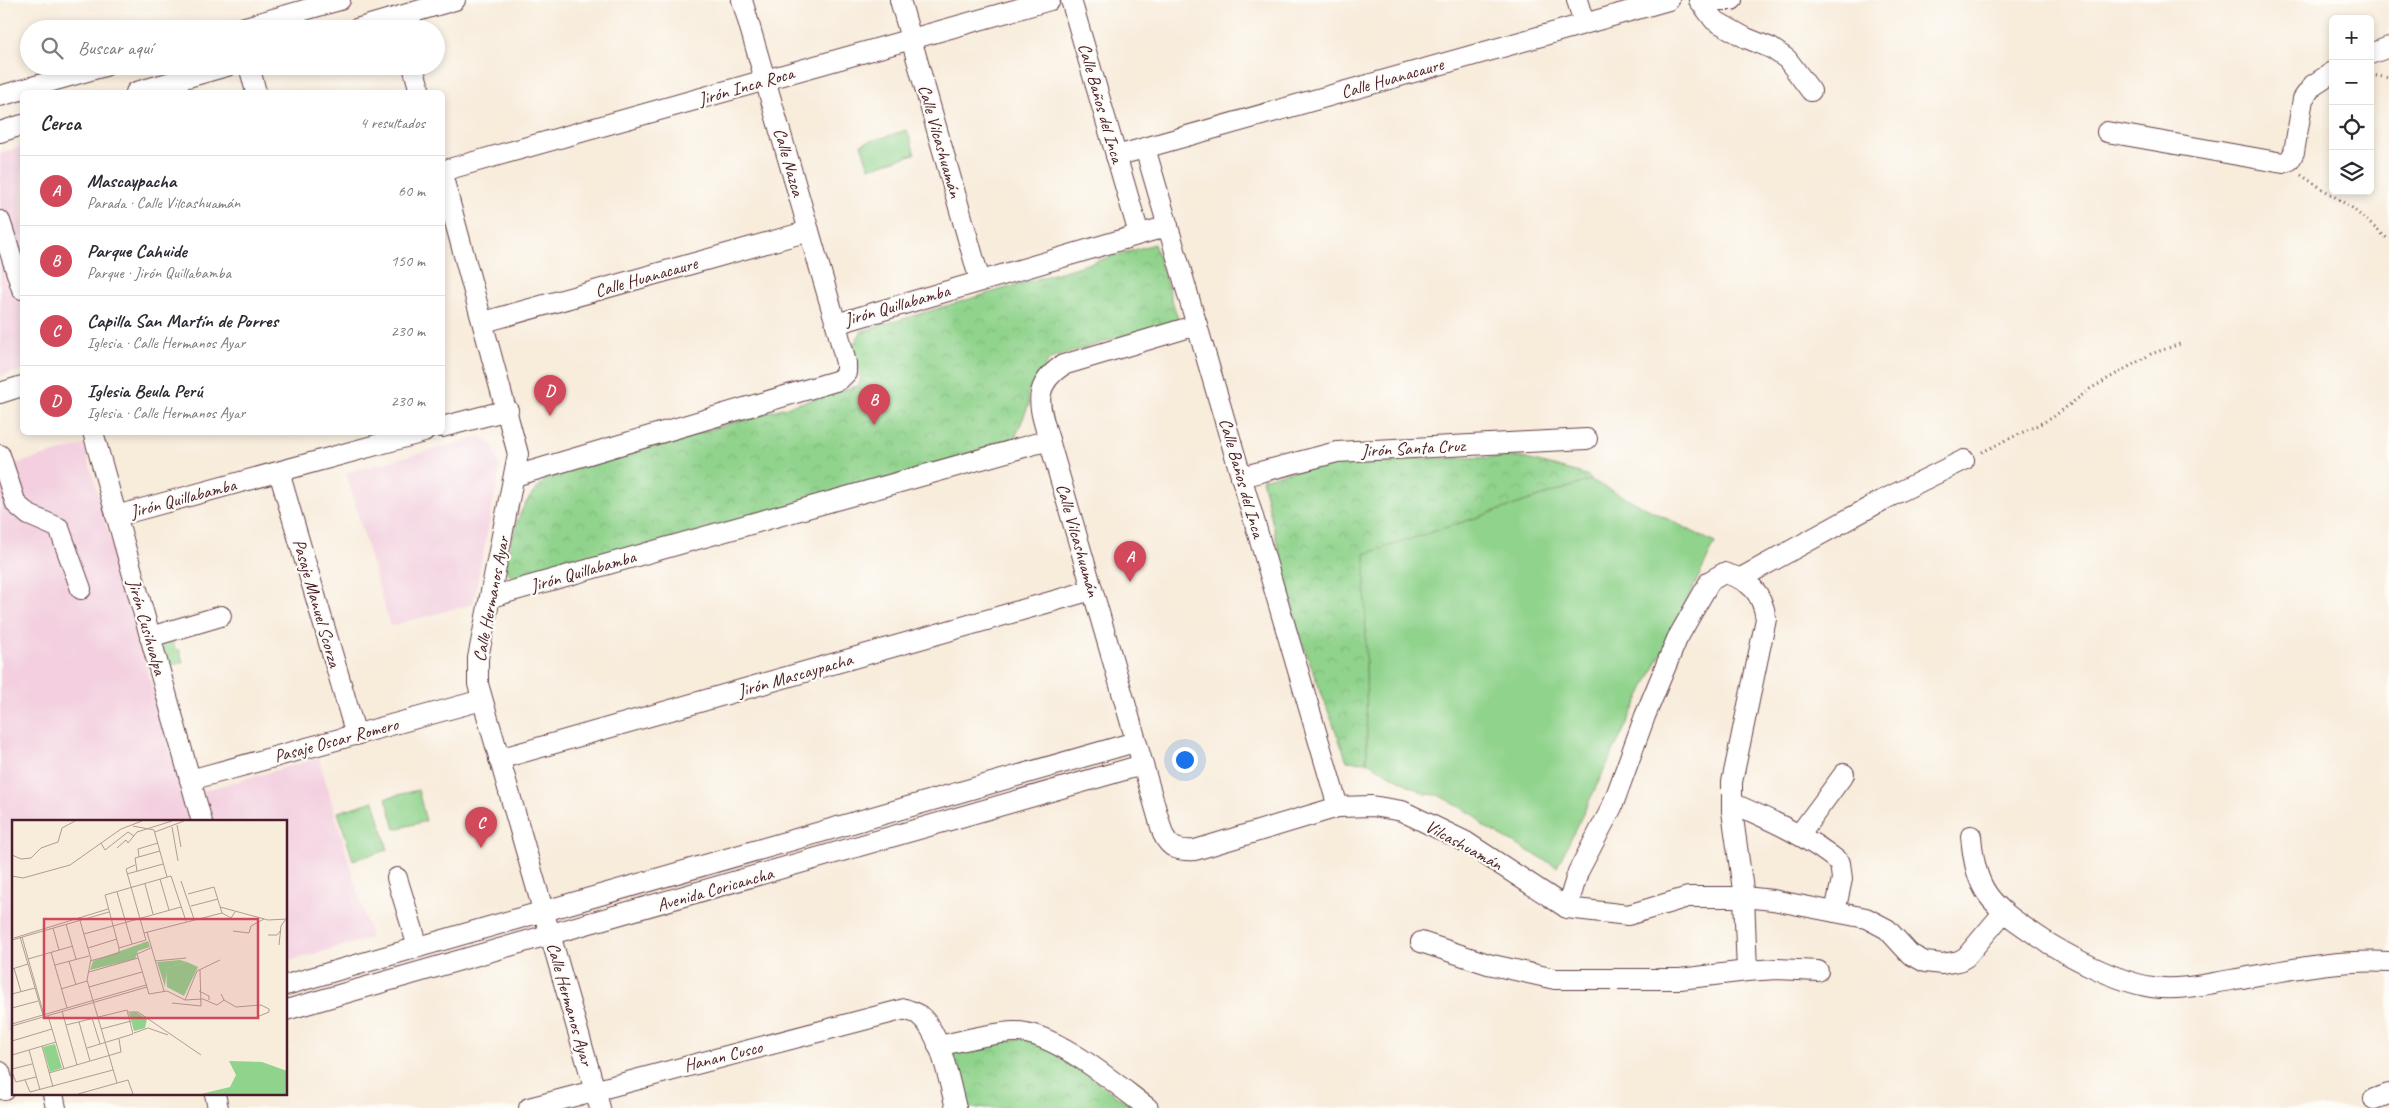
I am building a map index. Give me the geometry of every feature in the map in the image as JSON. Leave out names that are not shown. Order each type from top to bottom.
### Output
[{"type":"street","points":[[270,20],[340,0]]},
{"type":"street","points":[[383,20],[455,0]]},
{"type":"street","name":"Calle Nazca","points":[[742,0],[836,324]]},
{"type":"street","name":"Calle Vilcashuamán","points":[[900,0],[980,281]]},
{"type":"street","name":"Jirón Inca Roca","points":[[445,172],[1050,0]]},
{"type":"street","name":"Calle Baños del Inca","points":[[1071,0],[1140,234]]},
{"type":"street","points":[[1577,0],[1584,23]]},
{"type":"street","name":"Calle Huanacaure","points":[[1116,156],[1669,0]]},
{"type":"street","points":[[1699,0],[1714,20],[1746,38],[1771,48],[1787,59],[1811,91]]},
{"type":"street","points":[[1713,0],[1732,0]]},
{"type":"street","points":[[2374,53],[2389,47]]},
{"type":"street","points":[[21,90],[74,75]]},
{"type":"street","points":[[143,90],[196,75]]},
{"type":"street","points":[[251,75],[255,90]]},
{"type":"street","points":[[415,75],[419,90]]},
{"type":"street","points":[[2107,132],[2283,163],[2290,160],[2294,152],[2303,99],[2313,85],[2329,75]]},
{"type":"street","points":[[0,96],[20,90]]},
{"type":"street","points":[[0,132],[20,126]]},
{"type":"street","name":"Calle Baños del Inca","points":[[1146,148],[1338,807]]},
{"type":"street","name":"Calle Hermanos Ayar","points":[[445,184],[508,410],[518,454],[476,671],[482,700],[598,1099]]},
{"type":"street","points":[[0,221],[20,284]]},
{"type":"street","name":"Jirón Quillabamba","points":[[515,476],[839,380],[846,373],[846,363],[836,324],[1168,226]]},
{"type":"street","name":"Calle Huanacaure","points":[[484,322],[809,231]]},
{"type":"street","name":"Calle Vilcashuamán","points":[[1179,850],[1168,845],[1162,834],[1049,440],[1040,406],[1040,393],[1043,382],[1062,365],[1197,325]]},
{"type":"street","points":[[0,393],[20,387]]},
{"type":"street","points":[[445,426],[508,410]]},
{"type":"street","name":"Jirón Cusihualpa","points":[[94,435],[201,820]]},
{"type":"street","name":"Jirón Quillabamba","points":[[116,516],[279,472],[357,441],[402,435]]},
{"type":"street","name":"Jirón Santa Cruz","points":[[1241,477],[1337,452],[1587,439]]},
{"type":"street","name":"Jirón Quillabamba","points":[[491,597],[1049,440]]},
{"type":"street","points":[[0,455],[16,504],[29,515],[59,528],[81,589]]},
{"type":"street","points":[[1741,578],[1883,500],[1964,460]]},
{"type":"street","name":"Pasaje Manuel Scorza","points":[[279,472],[356,735]]},
{"type":"street","points":[[1567,908],[1578,872],[1612,807],[1645,716],[1677,639],[1710,581],[1724,573],[1741,578],[1756,592],[1766,619],[1732,782],[1732,803],[1744,897],[1747,971]]},
{"type":"street","name":"Jirón Mascaypacha","points":[[499,759],[1092,590]]},
{"type":"street","points":[[150,637],[222,616]]},
{"type":"street","name":"Pasaje Oscar Romero","points":[[190,780],[482,700]]},
{"type":"street","name":"Avenida Coricancha","points":[[288,984],[1135,742]]},
{"type":"street","name":"Avenida Coricancha","points":[[288,1009],[1142,765]]},
{"type":"street","points":[[1799,835],[1844,774]]},
{"type":"street","points":[[1732,803],[1823,848],[1840,863],[1842,879],[1836,912]]},
{"type":"street","name":"Vilcashuamán","points":[[1179,850],[1195,850],[1338,807],[1372,806],[1402,812],[1466,842],[1567,908],[1628,915],[1688,897],[1744,897],[1866,918],[1877,922],[1887,929],[1910,954],[1925,962],[1942,964],[1959,961],[1966,957],[2003,913]]},
{"type":"street","points":[[1971,836],[1974,861],[1980,882],[1985,893],[2003,913],[2048,943],[2130,982],[2155,988],[2190,987],[2332,963],[2389,962]]},
{"type":"street","points":[[397,878],[418,947]]},
{"type":"street","points":[[1421,942],[1488,964],[1555,978],[1680,979],[1777,969],[1818,971]]},
{"type":"street","name":"Hanan Cusco","points":[[532,1108],[598,1099],[905,1009],[918,1014],[928,1024],[938,1046]]},
{"type":"street","points":[[956,1108],[938,1046],[1015,1032],[1044,1037],[1082,1060],[1148,1108]]},
{"type":"street","points":[[6,1082],[0,1067],[12,1063]]},
{"type":"path","points":[[2374,76],[2389,78]]},
{"type":"path","points":[[2283,163],[2352,208],[2389,240]]},
{"type":"path","points":[[1964,460],[2052,418],[2090,389],[2151,354],[2180,344]]},
{"type":"shaded area","points":[[20,147],[20,371],[0,376],[0,153]]},
{"type":"shaded area","points":[[480,437],[493,445],[500,468],[473,604],[390,626],[346,473]]},
{"type":"shaded area","points":[[84,445],[189,820],[12,820],[12,1035],[8,1033],[0,1004],[0,468]]},
{"type":"shaded area","points":[[319,758],[371,938],[288,961],[288,820],[210,820],[202,791]]},
{"type":"green space","points":[[907,130],[915,154],[869,168],[861,144]]},
{"type":"green space","points":[[1154,244],[1178,319],[1050,359],[1027,394],[1029,404],[1012,445],[517,581],[506,571],[505,565],[523,507],[548,477],[858,386],[861,380],[853,345],[862,331]]},
{"type":"green space","points":[[1519,457],[1587,475],[1591,480],[1365,554],[1367,762],[1347,761],[1298,631],[1262,479],[1336,460]]},
{"type":"green space","points":[[1591,480],[1715,543],[1557,867],[1483,826],[1476,816],[1438,795],[1425,794],[1367,762],[1364,554]]},
{"type":"green space","points":[[172,638],[175,650],[179,649],[183,662],[166,667],[159,642]]},
{"type":"green space","points":[[418,790],[426,821],[395,829],[386,798]]},
{"type":"green space","points":[[374,801],[388,850],[353,860],[338,812]]},
{"type":"green space","points":[[1022,1038],[1038,1042],[1135,1108],[962,1108],[947,1051]]},
{"type":"place","name":"Iglesia Beula Perú","points":[[550,416]]},
{"type":"place","name":"Parque Cahuide","points":[[874,425]]},
{"type":"place","name":"Mascaypacha","points":[[1130,582]]},
{"type":"place","name":"Capilla San Martín de Porres","points":[[481,848]]}]
